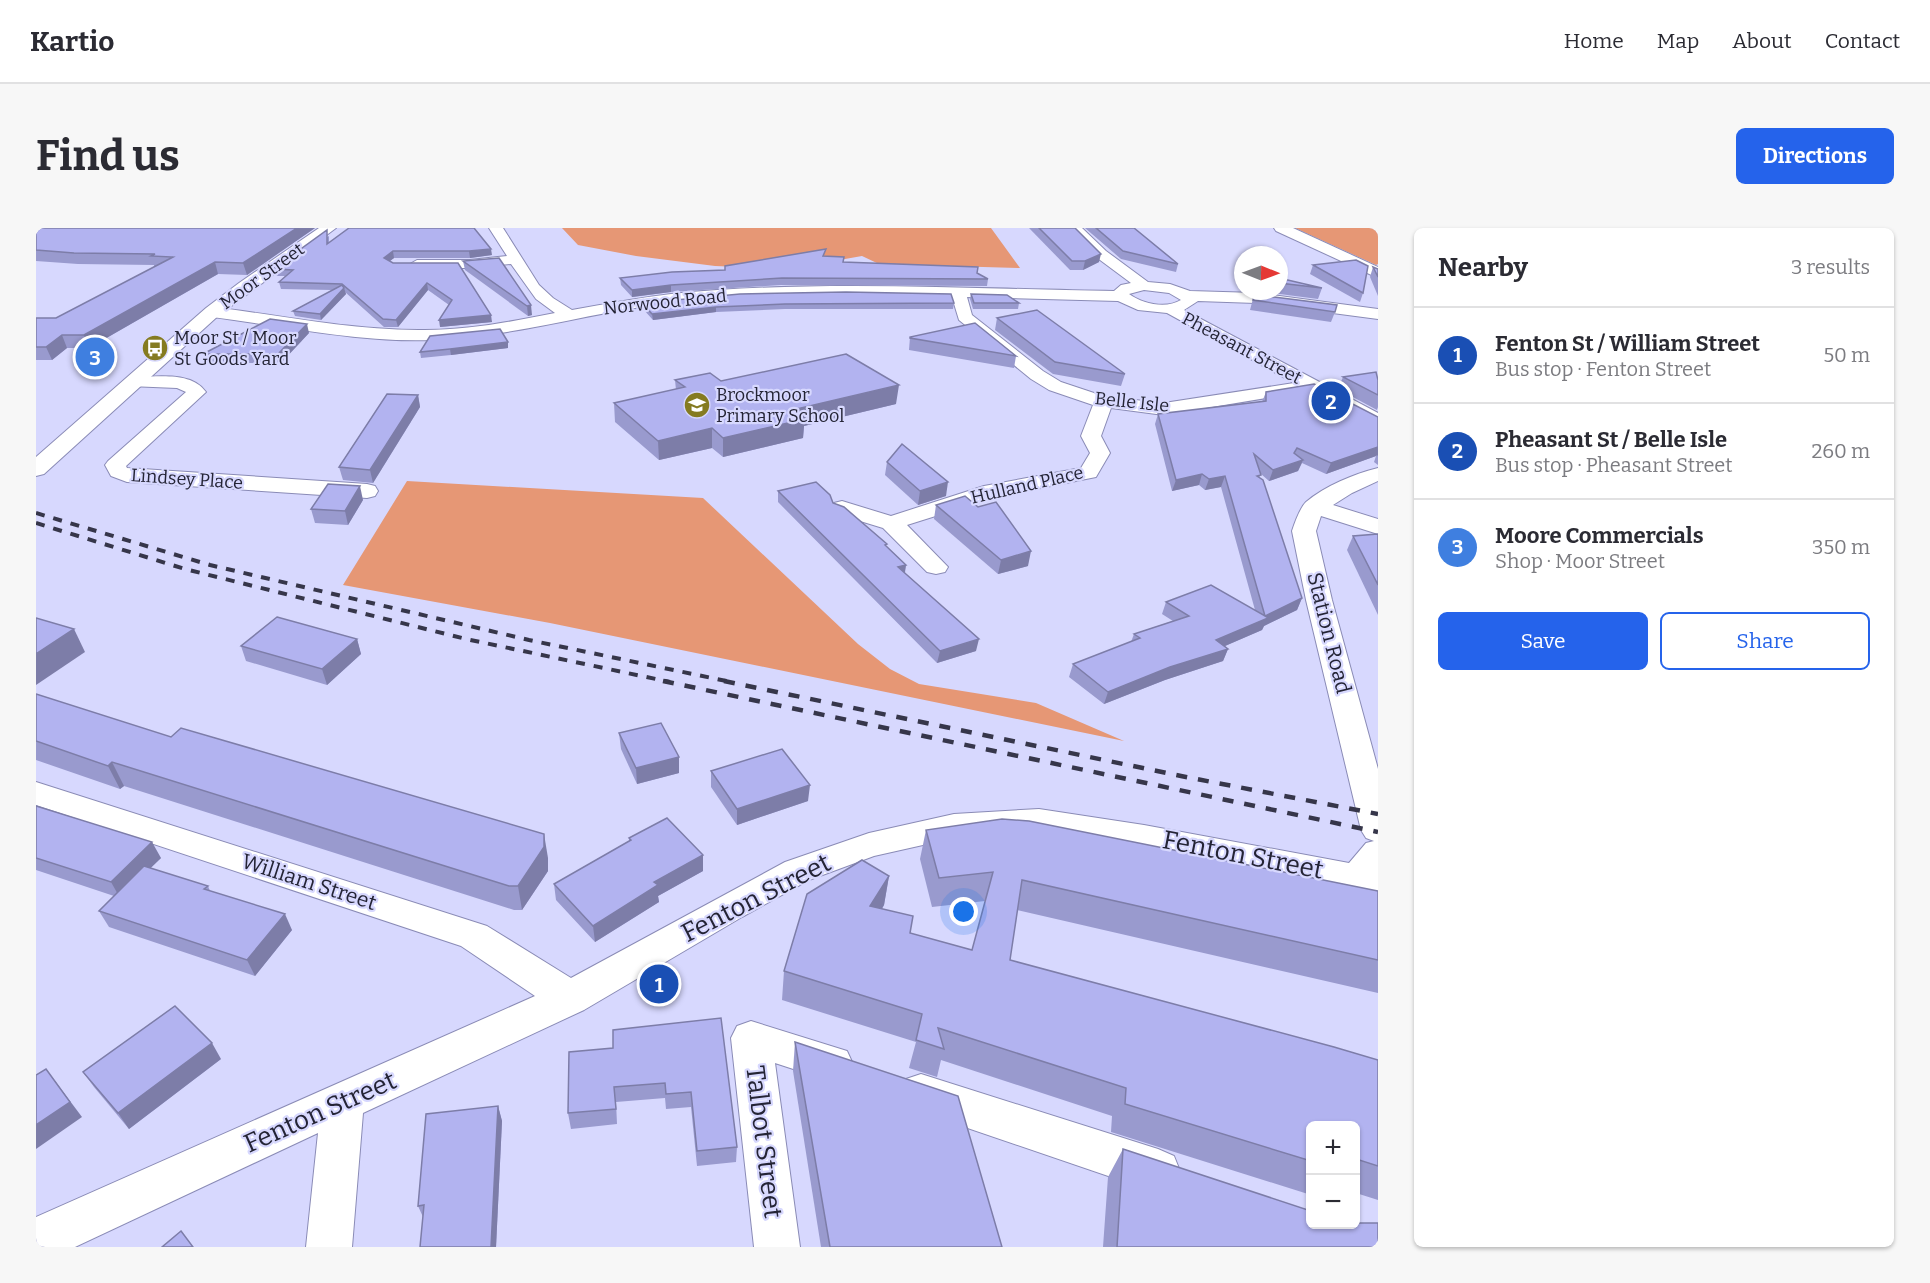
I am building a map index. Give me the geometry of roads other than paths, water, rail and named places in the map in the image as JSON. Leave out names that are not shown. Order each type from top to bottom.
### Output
[{"type":"street","name":"Moor Street","points":[[36,469],[212,312],[329,228]]},
{"type":"street","points":[[496,228],[509,243],[515,259],[541,297],[568,315]]},
{"type":"street","points":[[1074,228],[1101,254],[1144,286]]},
{"type":"street","points":[[1281,228],[1376,271]]},
{"type":"street","points":[[404,264],[427,260],[470,264],[515,259]]},
{"type":"street","points":[[1188,297],[1190,301],[1187,304],[1169,308],[1139,305],[1121,296],[1120,291],[1144,286],[1171,289],[1188,297],[1256,298],[1378,314]]},
{"type":"street","name":"Norwood Road","points":[[212,312],[388,335],[474,332],[625,304],[703,296],[806,291],[1121,296]]},
{"type":"street","name":"Belle Isle","points":[[958,293],[965,317],[1037,375],[1055,386],[1104,402],[1164,409],[1313,386]]},
{"type":"street","name":"Pheasant Street","points":[[1169,308],[1378,421]]},
{"type":"street","name":"Lindsey Place","points":[[135,382],[184,384],[192,386],[197,392],[115,465],[118,472],[127,476],[367,491]]},
{"type":"street","name":"Hulland Place","points":[[891,524],[900,519],[992,491],[1089,473],[1100,453],[1091,436],[1104,402]]},
{"type":"street","points":[[1315,506],[1364,479],[1378,474]]},
{"type":"street","points":[[1315,506],[1378,527]]},
{"type":"street","name":"Station Road","points":[[1315,506],[1305,524],[1304,531],[1319,600],[1378,830]]},
{"type":"street","points":[[842,508],[891,524],[936,567]]},
{"type":"street","name":"William Street","points":[[36,793],[474,936],[570,998]]},
{"type":"street","name":"Fenton Street","points":[[36,1241],[570,998],[797,871],[869,845],[954,826],[1039,821],[1144,837],[1366,885]]},
{"type":"street","points":[[1366,885],[1369,865],[1378,852]]},
{"type":"street","name":"Talbot Street","points":[[777,1247],[751,1038],[1199,1184]]},
{"type":"street","points":[[329,1247],[343,1101]]},
{"type":"railway","points":[[36,513],[210,565],[529,640],[731,682]]},
{"type":"railway","points":[[36,523],[185,569],[466,639],[670,682]]},
{"type":"railway","points":[[663,681],[1378,832]]},
{"type":"railway","points":[[724,681],[1181,776],[1378,814]]},
{"type":"place","name":"Moor St / Moor St Goods Yard","points":[[155,348]]},
{"type":"place","name":"Moore Commercials","points":[[95,357]]},
{"type":"place","name":"Pheasant St / Belle Isle","points":[[1331,401]]},
{"type":"place","name":"Brockmoor Primary School","points":[[697,405]]},
{"type":"place","name":"Fenton St / William Street","points":[[659,984]]}]
